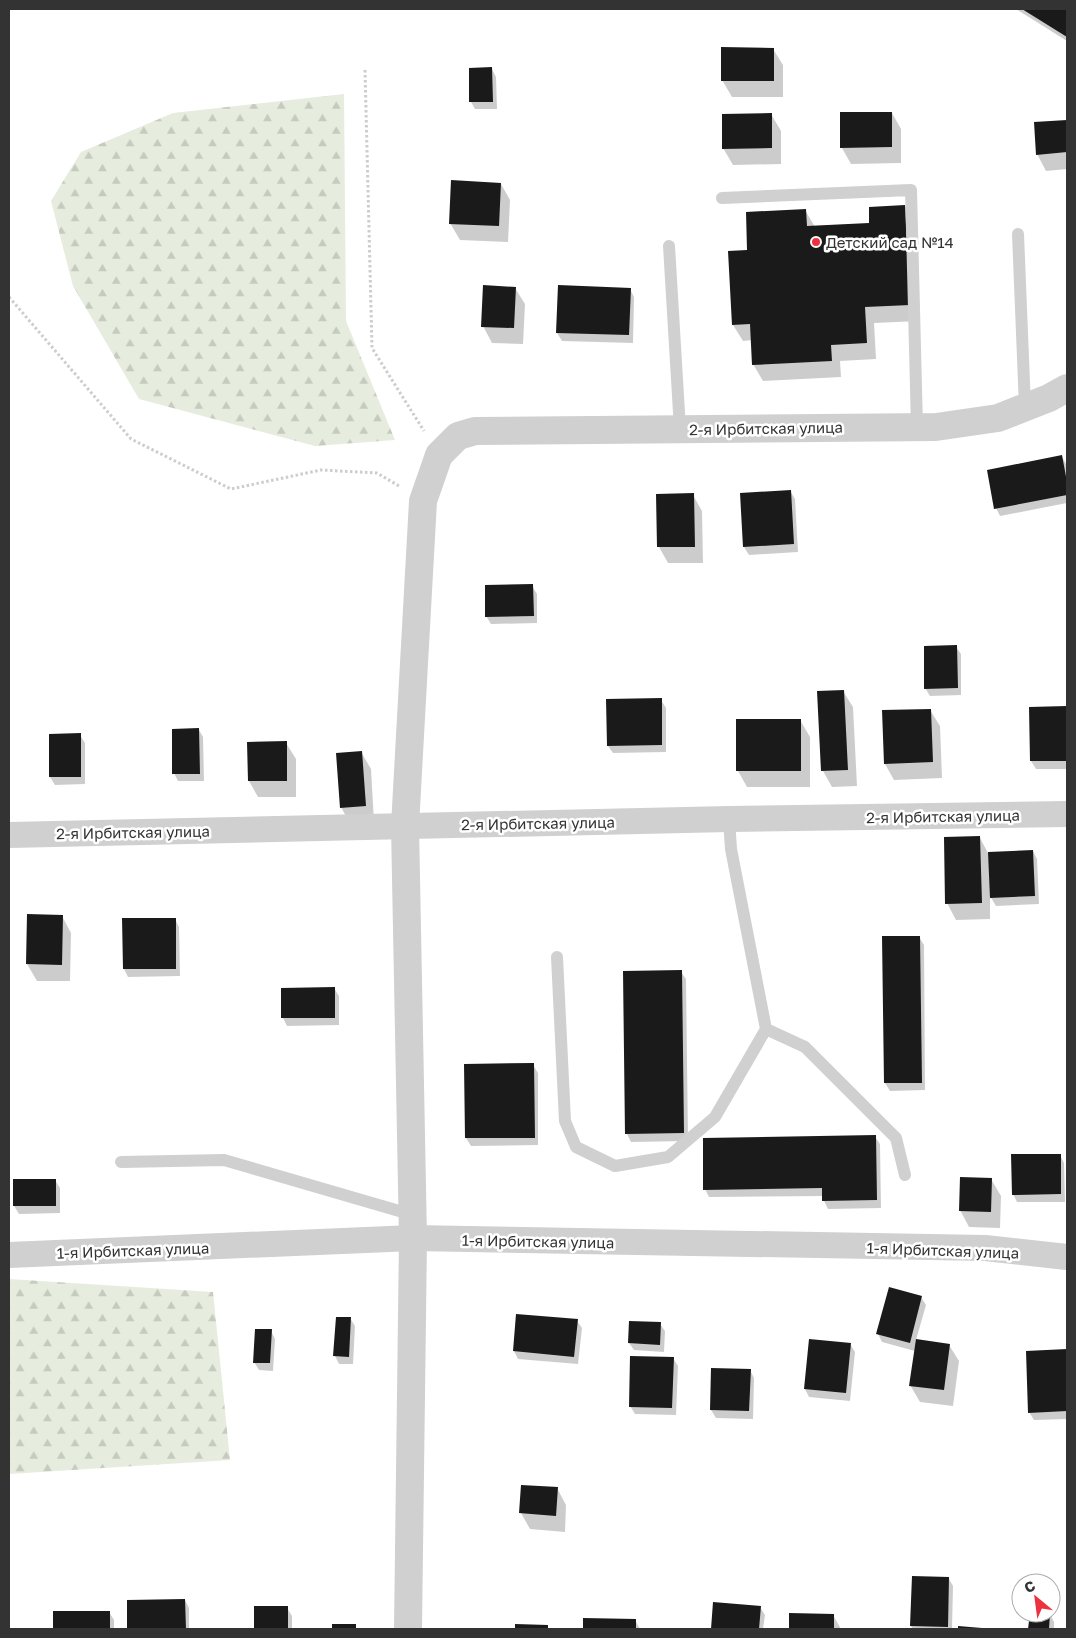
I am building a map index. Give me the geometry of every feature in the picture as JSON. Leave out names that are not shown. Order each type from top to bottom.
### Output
[{"type":"street","name":"2-я Ирбитская улица","points":[[439,455],[458,436],[475,431],[936,426],[998,418],[1049,398],[1067,388]]},
{"type":"street","points":[[408,1629],[413,1227],[405,826],[423,501],[439,455]]},
{"type":"street","name":"2-я Ирбитская улица","points":[[9,834],[1067,814]]},
{"type":"street","name":"1-я Ирбитская улица","points":[[9,1255],[413,1227],[985,1248],[1067,1257]]},
{"type":"lane","points":[[722,198],[911,190],[917,427]]},
{"type":"lane","points":[[1018,234],[1025,407]]},
{"type":"lane","points":[[669,246],[680,429]]},
{"type":"lane","points":[[558,957],[565,1121],[576,1147],[615,1166],[668,1157],[715,1118],[766,1029],[731,848],[729,819]]},
{"type":"lane","points":[[766,1029],[805,1047],[896,1138],[905,1175]]},
{"type":"lane","points":[[121,1162],[224,1160],[413,1227]]},
{"type":"path","points":[[365,70],[372,348],[439,455]]},
{"type":"path","points":[[9,297],[131,439],[231,489],[321,470],[377,473],[423,501]]},
{"type":"green space","points":[[344,94],[346,321],[395,440],[315,446],[139,399],[73,286],[51,201],[81,152],[173,113]]},
{"type":"green space","points":[[9,1279],[213,1292],[230,1460],[9,1474]]},
{"type":"building","points":[[1022,9],[1067,9],[1067,37]]},
{"type":"building","points":[[721,47],[774,48],[774,81],[721,81]]},
{"type":"building","points":[[492,67],[493,102],[469,102],[469,68]]},
{"type":"building","points":[[840,112],[892,112],[892,147],[840,148]]},
{"type":"building","points":[[772,113],[772,148],[722,149],[722,114]]},
{"type":"building","points":[[1067,120],[1067,152],[1036,155],[1034,122]]},
{"type":"building","points":[[451,180],[501,183],[499,226],[449,224]]},
{"type":"building","points":[[905,205],[910,305],[865,307],[867,343],[831,345],[832,361],[752,365],[750,324],[732,325],[728,251],[747,250],[746,212],[806,209],[807,226],[869,223],[869,207]]},
{"type":"building","points":[[483,285],[516,287],[514,328],[481,327]]},
{"type":"building","points":[[558,285],[631,288],[629,335],[556,333]]},
{"type":"building","points":[[1062,455],[1067,482],[1067,495],[994,509],[987,470]]},
{"type":"building","points":[[791,490],[794,544],[743,547],[740,493]]},
{"type":"building","points":[[694,493],[695,547],[657,547],[656,494]]},
{"type":"building","points":[[533,584],[534,616],[485,617],[485,585]]},
{"type":"building","points":[[957,645],[958,688],[924,689],[924,646]]},
{"type":"building","points":[[844,690],[848,770],[821,771],[817,691]]},
{"type":"building","points":[[662,698],[662,745],[607,746],[606,699]]},
{"type":"building","points":[[1067,706],[1067,761],[1030,761],[1029,707]]},
{"type":"building","points":[[931,709],[933,762],[884,764],[882,710]]},
{"type":"building","points":[[736,719],[801,719],[801,771],[736,771]]},
{"type":"building","points":[[199,728],[200,774],[172,774],[172,729]]},
{"type":"building","points":[[81,733],[81,777],[49,777],[49,734]]},
{"type":"building","points":[[287,741],[287,781],[248,781],[247,742]]},
{"type":"building","points":[[362,751],[366,806],[340,808],[336,753]]},
{"type":"building","points":[[980,836],[982,903],[945,904],[944,837]]},
{"type":"building","points":[[1033,850],[1035,896],[990,898],[988,852]]},
{"type":"building","points":[[27,914],[63,915],[62,965],[26,964]]},
{"type":"building","points":[[122,918],[176,918],[176,969],[123,969]]},
{"type":"building","points":[[882,936],[920,936],[922,1083],[884,1083]]},
{"type":"building","points":[[682,970],[684,1133],[625,1134],[623,971]]},
{"type":"building","points":[[335,987],[335,1018],[281,1018],[281,988]]},
{"type":"building","points":[[534,1063],[535,1138],[465,1138],[464,1064]]},
{"type":"building","points":[[876,1135],[877,1200],[822,1201],[822,1188],[703,1190],[703,1138]]},
{"type":"building","points":[[1011,1154],[1061,1154],[1061,1194],[1012,1195]]},
{"type":"building","points":[[960,1177],[992,1178],[991,1212],[959,1211]]},
{"type":"building","points":[[13,1179],[56,1179],[56,1206],[13,1206]]},
{"type":"building","points":[[889,1287],[922,1296],[910,1343],[876,1334]]},
{"type":"building","points":[[516,1314],[578,1319],[574,1357],[513,1351]]},
{"type":"building","points":[[336,1317],[351,1317],[349,1357],[333,1356]]},
{"type":"building","points":[[629,1321],[661,1322],[660,1345],[628,1343]]},
{"type":"building","points":[[255,1329],[272,1329],[270,1363],[253,1363]]},
{"type":"building","points":[[809,1339],[851,1343],[846,1393],[804,1389]]},
{"type":"building","points":[[916,1339],[950,1344],[944,1390],[909,1386]]},
{"type":"building","points":[[1067,1349],[1067,1411],[1028,1413],[1026,1351]]},
{"type":"building","points":[[630,1356],[674,1357],[672,1408],[629,1407]]},
{"type":"building","points":[[711,1368],[751,1369],[749,1411],[710,1410]]},
{"type":"building","points":[[521,1485],[558,1487],[556,1516],[519,1513]]},
{"type":"building","points":[[912,1576],[949,1577],[948,1627],[910,1626]]},
{"type":"building","points":[[185,1599],[186,1629],[127,1629],[127,1600]]},
{"type":"building","points":[[713,1602],[761,1606],[759,1629],[711,1629]]},
{"type":"building","points":[[254,1606],[288,1606],[288,1629],[254,1629]]},
{"type":"building","points":[[53,1611],[110,1611],[110,1629],[53,1629]]},
{"type":"building","points":[[789,1613],[834,1614],[834,1629],[789,1629]]},
{"type":"building","points":[[583,1618],[636,1619],[636,1629],[583,1629]]},
{"type":"building","points":[[1029,1623],[1049,1623],[1049,1629],[1028,1629]]},
{"type":"building","points":[[332,1624],[356,1624],[356,1629],[332,1629]]},
{"type":"building","points":[[515,1624],[548,1625],[548,1629],[515,1629]]},
{"type":"building","points":[[958,1626],[982,1628],[982,1629],[958,1629]]},
{"type":"place","name":"Детский сад №14","points":[[816,242]]}]
